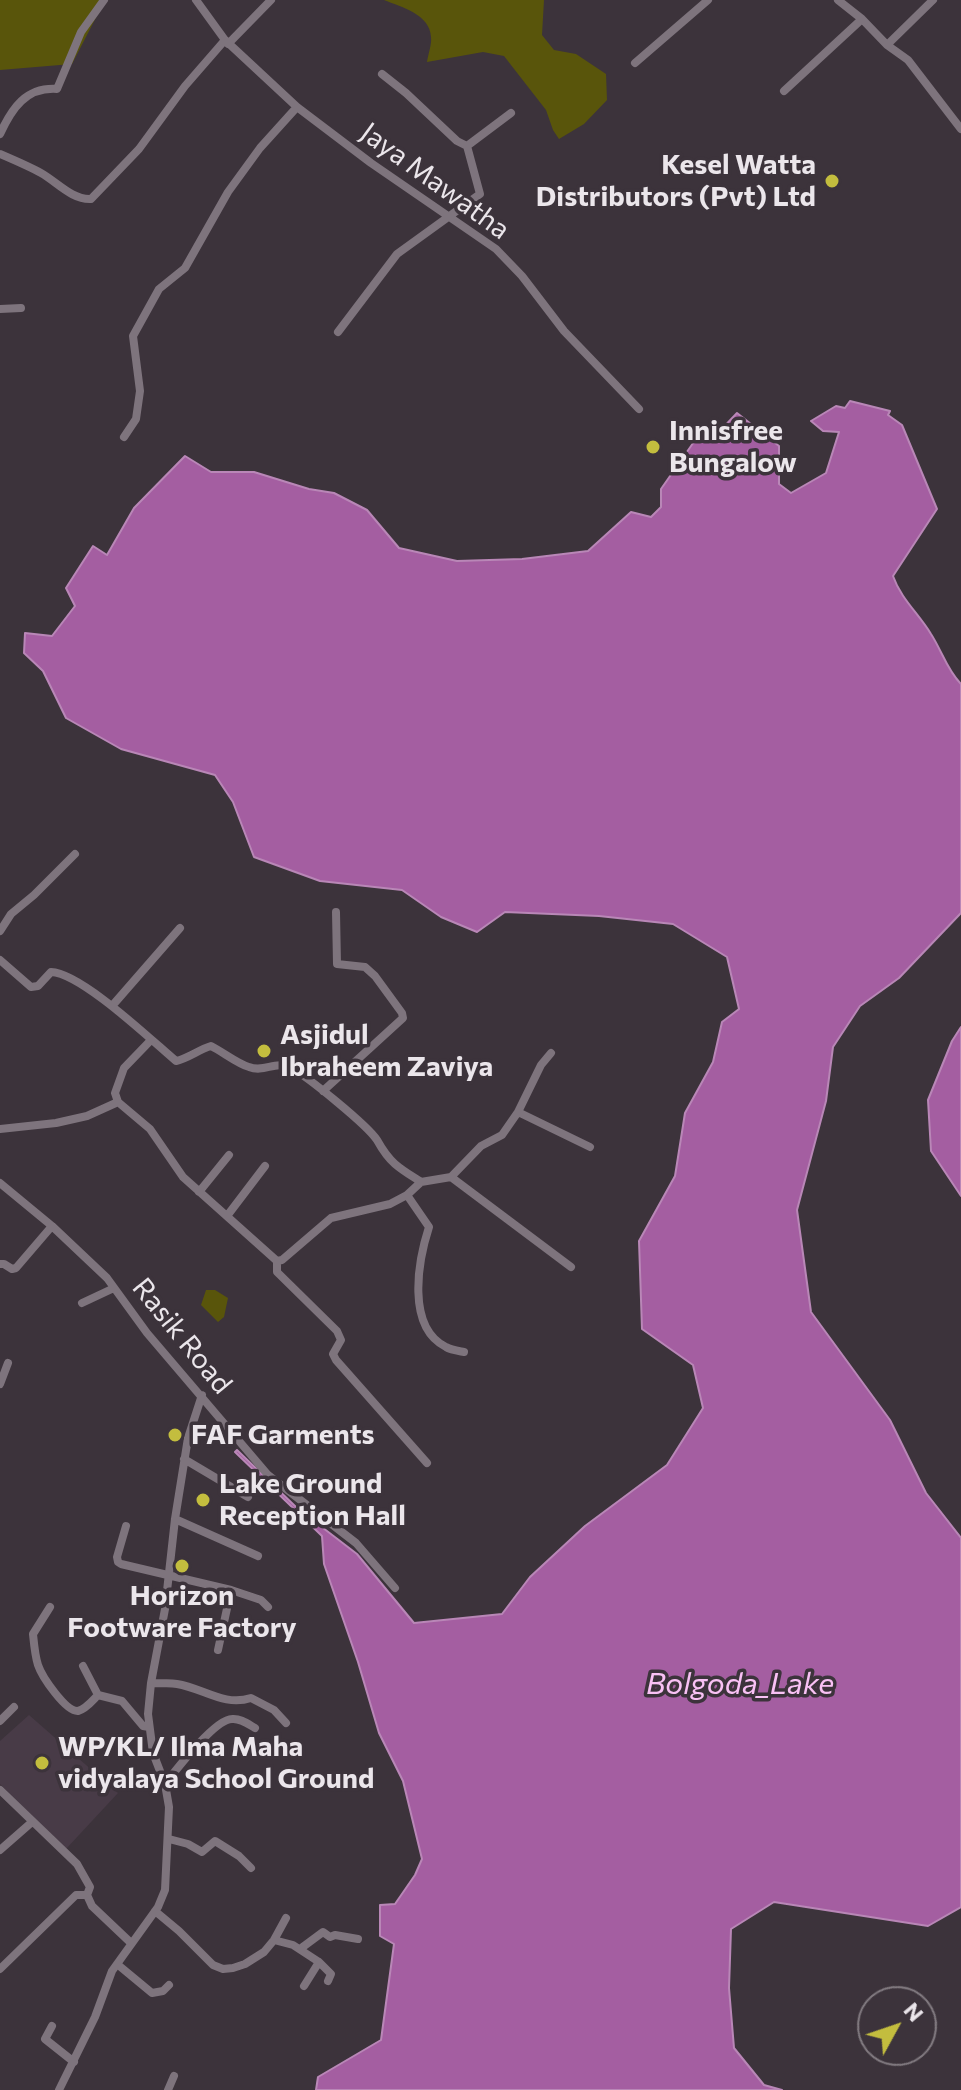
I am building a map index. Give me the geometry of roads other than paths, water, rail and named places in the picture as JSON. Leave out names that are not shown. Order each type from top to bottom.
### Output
[{"type":"street","points":[[0,134],[13,111],[28,95],[44,88],[57,89],[81,32],[104,0]]},
{"type":"street","name":"Jaya Mawatha","points":[[196,0],[226,42],[297,107],[371,163],[496,249],[564,331],[639,409]]},
{"type":"street","points":[[0,154],[43,174],[75,196],[91,199],[139,149],[185,86],[271,0]]},
{"type":"street","points":[[635,63],[708,0]]},
{"type":"street","points":[[838,0],[908,60],[961,129]]},
{"type":"street","points":[[887,45],[933,0]]},
{"type":"street","points":[[784,91],[862,19]]},
{"type":"street","points":[[338,332],[397,254],[480,194],[467,146],[457,141],[382,74]]},
{"type":"street","points":[[124,437],[136,419],[140,391],[133,336],[159,289],[185,268],[228,192],[260,148],[297,107]]},
{"type":"street","points":[[467,146],[511,113]]},
{"type":"street","points":[[0,309],[21,308]]},
{"type":"street","points":[[0,931],[11,914],[75,854]]},
{"type":"street","points":[[323,1091],[403,1018],[375,976],[365,967],[337,964],[336,912]]},
{"type":"street","points":[[112,1006],[180,928]]},
{"type":"street","points":[[0,960],[31,987],[38,986],[51,972],[61,972],[112,1006],[176,1061],[211,1046],[249,1068],[264,1069],[278,1064],[291,1068],[323,1091],[367,1130],[396,1166],[421,1182]]},
{"type":"street","points":[[151,1040],[124,1068],[115,1093],[118,1102],[150,1129],[183,1177],[277,1261],[277,1272],[337,1331],[341,1340],[333,1354],[336,1360],[427,1463]]},
{"type":"street","points":[[277,1261],[331,1218],[390,1204],[407,1195],[421,1182],[451,1177],[481,1146],[502,1135],[518,1112],[541,1065],[551,1053]]},
{"type":"street","points":[[0,1129],[87,1116],[118,1102]]},
{"type":"street","points":[[518,1112],[590,1147]]},
{"type":"street","points":[[199,1192],[229,1155]]},
{"type":"street","points":[[227,1216],[265,1166]]},
{"type":"street","points":[[451,1177],[571,1267]]},
{"type":"street","name":"Rasik Road","points":[[0,1183],[107,1278],[147,1333],[268,1475],[356,1543],[395,1588]]},
{"type":"street","points":[[407,1195],[429,1227],[422,1248],[418,1296],[429,1333],[446,1348],[464,1352]]},
{"type":"street","points":[[0,1264],[16,1268],[52,1226]]},
{"type":"street","points":[[82,1303],[114,1288]]},
{"type":"street","points":[[0,1384],[8,1363]]},
{"type":"street","points":[[59,2090],[95,2017],[112,1971],[155,1911],[165,1890],[169,1807],[165,1784],[153,1753],[148,1714],[184,1459],[202,1395]]},
{"type":"street","points":[[184,1459],[248,1497]]},
{"type":"street","points":[[175,1519],[258,1556]]},
{"type":"street","points":[[126,1526],[118,1562],[231,1590],[261,1600],[268,1607]]},
{"type":"street","points":[[218,1650],[231,1590]]},
{"type":"street","points":[[50,1607],[33,1634],[39,1668],[69,1709],[82,1710],[98,1695]]},
{"type":"street","points":[[83,1666],[98,1695],[122,1701],[143,1726],[149,1727]]},
{"type":"street","points":[[151,1683],[179,1684],[228,1701],[251,1698],[274,1710],[286,1723]]},
{"type":"street","points":[[0,1721],[14,1707]]},
{"type":"street","points":[[165,1784],[192,1750],[222,1721],[230,1718],[240,1720],[255,1728]]},
{"type":"street","points":[[0,1790],[77,1864],[90,1887],[87,1895],[92,1906],[131,1943]]},
{"type":"street","points":[[0,1850],[32,1822]]},
{"type":"street","points":[[169,1839],[202,1852],[207,1851],[215,1841],[239,1856],[251,1868]]},
{"type":"street","points":[[0,1969],[76,1895],[87,1895]]},
{"type":"street","points":[[155,1911],[213,1965],[223,1969],[245,1964],[264,1952],[286,1918]]},
{"type":"street","points":[[300,1949],[323,1932],[330,1937],[358,1939]]},
{"type":"street","points":[[274,1940],[293,1945],[319,1962],[331,1974],[328,1981]]},
{"type":"street","points":[[304,1986],[319,1962]]},
{"type":"street","points":[[117,1964],[152,1993],[163,1991],[169,1985]]},
{"type":"street","points":[[52,2026],[45,2039],[74,2062]]},
{"type":"street","points":[[168,2090],[174,2076]]},
{"type":"water","name":"Bolgoda_Lake","points":[[850,401],[890,411],[888,415],[902,425],[937,509],[893,576],[961,684],[961,913],[899,978],[860,1006],[833,1047],[826,1101],[797,1210],[811,1312],[890,1420],[926,1493],[961,1538],[961,1907],[928,1926],[774,1902],[731,1929],[729,1988],[734,2048],[764,2085],[782,2090],[316,2090],[318,2077],[381,2040],[394,1944],[380,1936],[380,1905],[395,1904],[422,1859],[403,1781],[379,1733],[324,1564],[322,1536],[235,1452],[237,1450],[297,1508],[357,1554],[414,1623],[502,1614],[530,1577],[585,1526],[667,1465],[703,1408],[693,1365],[642,1329],[639,1241],[675,1176],[685,1113],[713,1062],[722,1022],[739,1009],[727,957],[673,924],[599,916],[505,912],[477,932],[441,917],[402,890],[320,881],[254,857],[233,802],[215,775],[121,749],[66,718],[43,671],[24,653],[25,633],[52,636],[75,606],[66,588],[93,546],[107,555],[134,508],[185,456],[211,472],[254,472],[309,489],[334,493],[367,510],[399,548],[457,561],[522,559],[588,551],[631,512],[651,517],[661,507],[661,489],[698,436],[717,434],[737,413],[779,446],[779,484],[791,493],[826,473],[839,432],[823,431],[811,421],[836,406],[845,408]]},
{"type":"water","points":[[961,1027],[961,1196],[931,1151],[928,1100],[952,1041]]},
{"type":"place","name":"Kesel Watta Distributors (Pvt) Ltd","points":[[832,181]]},
{"type":"place","name":"Innisfree Bungalow","points":[[653,447]]},
{"type":"place","name":"Asjidul Ibraheem Zaviya","points":[[264,1051]]},
{"type":"place","name":"FAF Garments","points":[[175,1435]]},
{"type":"place","name":"Lake Ground Reception Hall","points":[[203,1500]]},
{"type":"place","name":"Horizon Footware Factory","points":[[182,1566]]},
{"type":"place","name":"WP/KL/ Ilma Maha vidyalaya School Ground","points":[[42,1763]]}]
